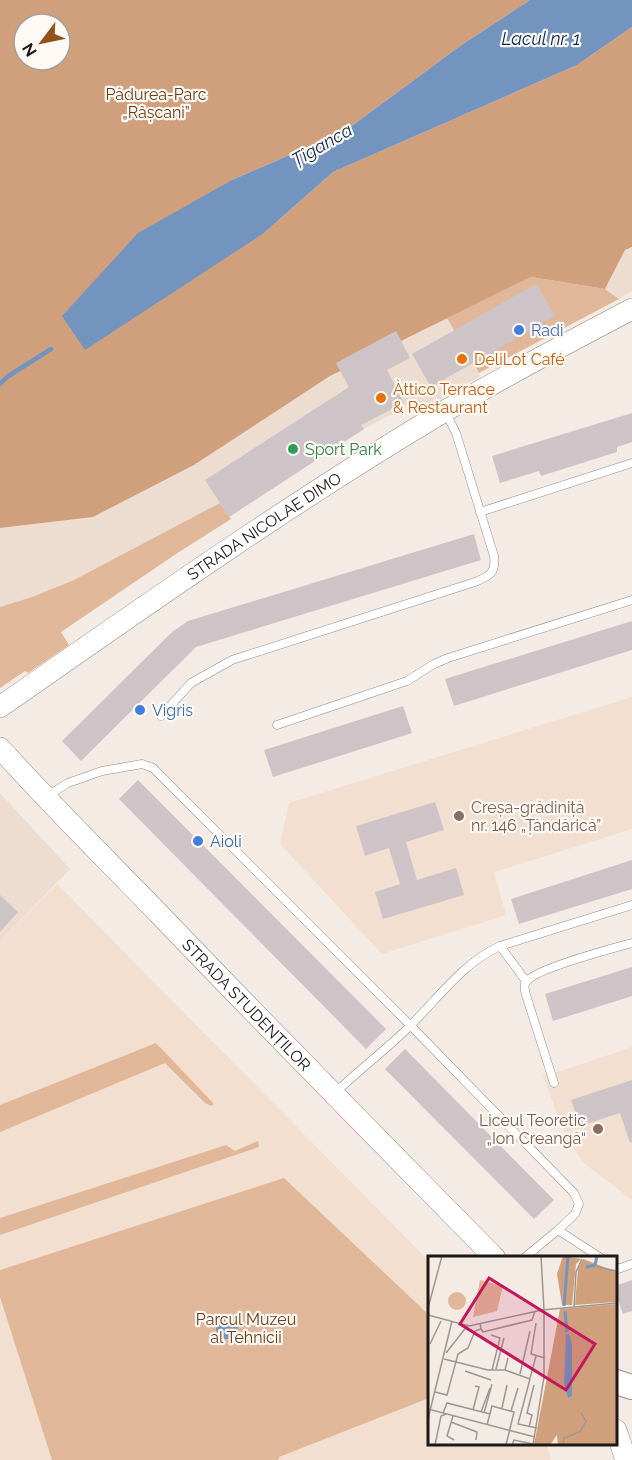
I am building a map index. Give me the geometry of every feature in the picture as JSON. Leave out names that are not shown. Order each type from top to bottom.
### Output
[{"type":"main road","name":"STRADA NICOLAE DIMO","points":[[0,707],[256,531],[445,412],[632,309]]},
{"type":"main road","name":"STRADA STUDENȚILOR","points":[[0,748],[45,798],[333,1095],[494,1256]]},
{"type":"main road","points":[[617,1383],[632,1387]]},
{"type":"main road","points":[[617,1435],[626,1460]]},
{"type":"lane","points":[[161,716],[191,684],[232,660],[486,578],[492,573],[494,562],[480,512],[456,433],[445,412]]},
{"type":"lane","points":[[480,512],[632,463]]},
{"type":"lane","points":[[277,725],[407,681],[448,658],[632,600]]},
{"type":"lane","points":[[45,798],[68,783],[102,771],[142,764],[153,768],[574,1193],[579,1204],[575,1214],[525,1256]]},
{"type":"lane","points":[[333,1095],[411,1026],[463,970],[483,954],[500,946],[632,905]]},
{"type":"lane","points":[[554,1083],[526,995],[524,987],[526,981],[531,976],[574,960],[632,943]]},
{"type":"lane","points":[[500,946],[526,981]]},
{"type":"lane","points":[[558,1230],[599,1256]]},
{"type":"lane","points":[[617,1268],[632,1264]]},
{"type":"shaded area","points":[[632,247],[632,291],[619,299],[605,289],[625,250]]},
{"type":"shaded area","points":[[447,318],[480,376],[420,412],[415,402],[364,429],[229,517],[35,596],[0,607],[0,528],[93,517],[194,465],[330,376]]},
{"type":"shaded area","name":"Creșa-grădiniță nr. 146 „Țăndărică”","points":[[632,697],[632,829],[494,872],[506,915],[382,954],[280,844],[289,803]]},
{"type":"shaded area","points":[[0,793],[70,869],[0,941]]},
{"type":"shaded area","points":[[57,884],[428,1260],[428,1445],[546,1445],[551,1460],[0,1460],[0,941]]},
{"type":"shaded area","name":"Liceul Teoretic „Ion Creangă“","points":[[632,1047],[632,1200],[584,1163],[570,1144],[543,1075]]},
{"type":"green space","name":"Pădurea-Parc „Râșcani”","points":[[0,0],[530,0],[460,46],[345,131],[232,180],[264,233],[333,172],[577,65],[632,27],[632,247],[625,250],[605,289],[531,277],[330,376],[194,465],[93,517],[0,528]]},
{"type":"green space","points":[[531,277],[605,289],[619,299],[479,373],[447,318]]},
{"type":"green space","points":[[220,503],[231,519],[61,632],[69,645],[28,673],[25,671],[0,688],[0,607],[74,580]]},
{"type":"green space","points":[[156,1043],[214,1104],[211,1106],[205,1103],[165,1063],[0,1132],[0,1105]]},
{"type":"green space","points":[[258,1141],[259,1147],[0,1235],[0,1218],[226,1145],[235,1151]]},
{"type":"green space","name":"Parcul Muzeu al Tehnicii","points":[[284,1178],[428,1314],[428,1398],[279,1457],[277,1460],[52,1460],[0,1297],[0,1270]]},
{"type":"water","name":"Lacul nr. 1","points":[[530,0],[632,0],[632,27],[577,65],[333,172],[264,233],[85,350],[62,316],[138,233],[232,180],[345,131],[460,46]]},
{"type":"water","points":[[227,1317],[235,1320],[238,1328],[235,1336],[227,1339],[219,1336],[216,1328],[219,1320]]},
{"type":"building","points":[[536,284],[555,316],[431,387],[412,354]]},
{"type":"building","name":"Sport Park","points":[[396,331],[410,358],[387,370],[404,403],[361,425],[364,429],[229,517],[205,480],[349,387],[336,363]]},
{"type":"building","points":[[632,413],[632,442],[617,447],[617,452],[541,476],[539,471],[500,483],[492,456]]},
{"type":"building","points":[[474,534],[481,560],[196,647],[81,761],[62,741],[172,632],[188,621]]},
{"type":"building","points":[[632,621],[632,650],[454,706],[445,679]]},
{"type":"building","points":[[403,706],[412,733],[273,777],[264,750]]},
{"type":"building","points":[[138,780],[386,1029],[366,1049],[119,799]]},
{"type":"building","points":[[435,802],[444,830],[406,842],[417,880],[456,868],[464,895],[383,919],[375,892],[400,884],[389,848],[365,856],[356,826]]},
{"type":"building","points":[[632,860],[632,889],[519,924],[511,899]]},
{"type":"building","points":[[0,895],[18,912],[0,932]]},
{"type":"building","points":[[632,967],[632,996],[553,1021],[545,994]]},
{"type":"building","points":[[405,1049],[554,1200],[534,1219],[385,1069]]},
{"type":"building","points":[[632,1080],[632,1142],[630,1143],[620,1113],[580,1126],[571,1100]]},
{"type":"building","points":[[632,1280],[632,1311],[623,1314],[617,1297],[617,1285]]},
{"type":"waterway","name":"Țîganca","points":[[0,384],[7,377],[51,349]]},
{"type":"place","name":"Radi","points":[[519,330]]},
{"type":"place","name":"DeliLot Café","points":[[462,359]]},
{"type":"place","name":"Àttico Terrace & Restaurant","points":[[381,398]]},
{"type":"place","name":"Sport Park","points":[[293,449]]},
{"type":"place","name":"Vigris","points":[[140,710]]},
{"type":"place","name":"Creșa-grădiniță nr. 146 „Țăndărică”","points":[[459,816]]},
{"type":"place","name":"Aioli","points":[[198,841]]},
{"type":"place","name":"Liceul Teoretic „Ion Creangă“","points":[[598,1129]]}]
